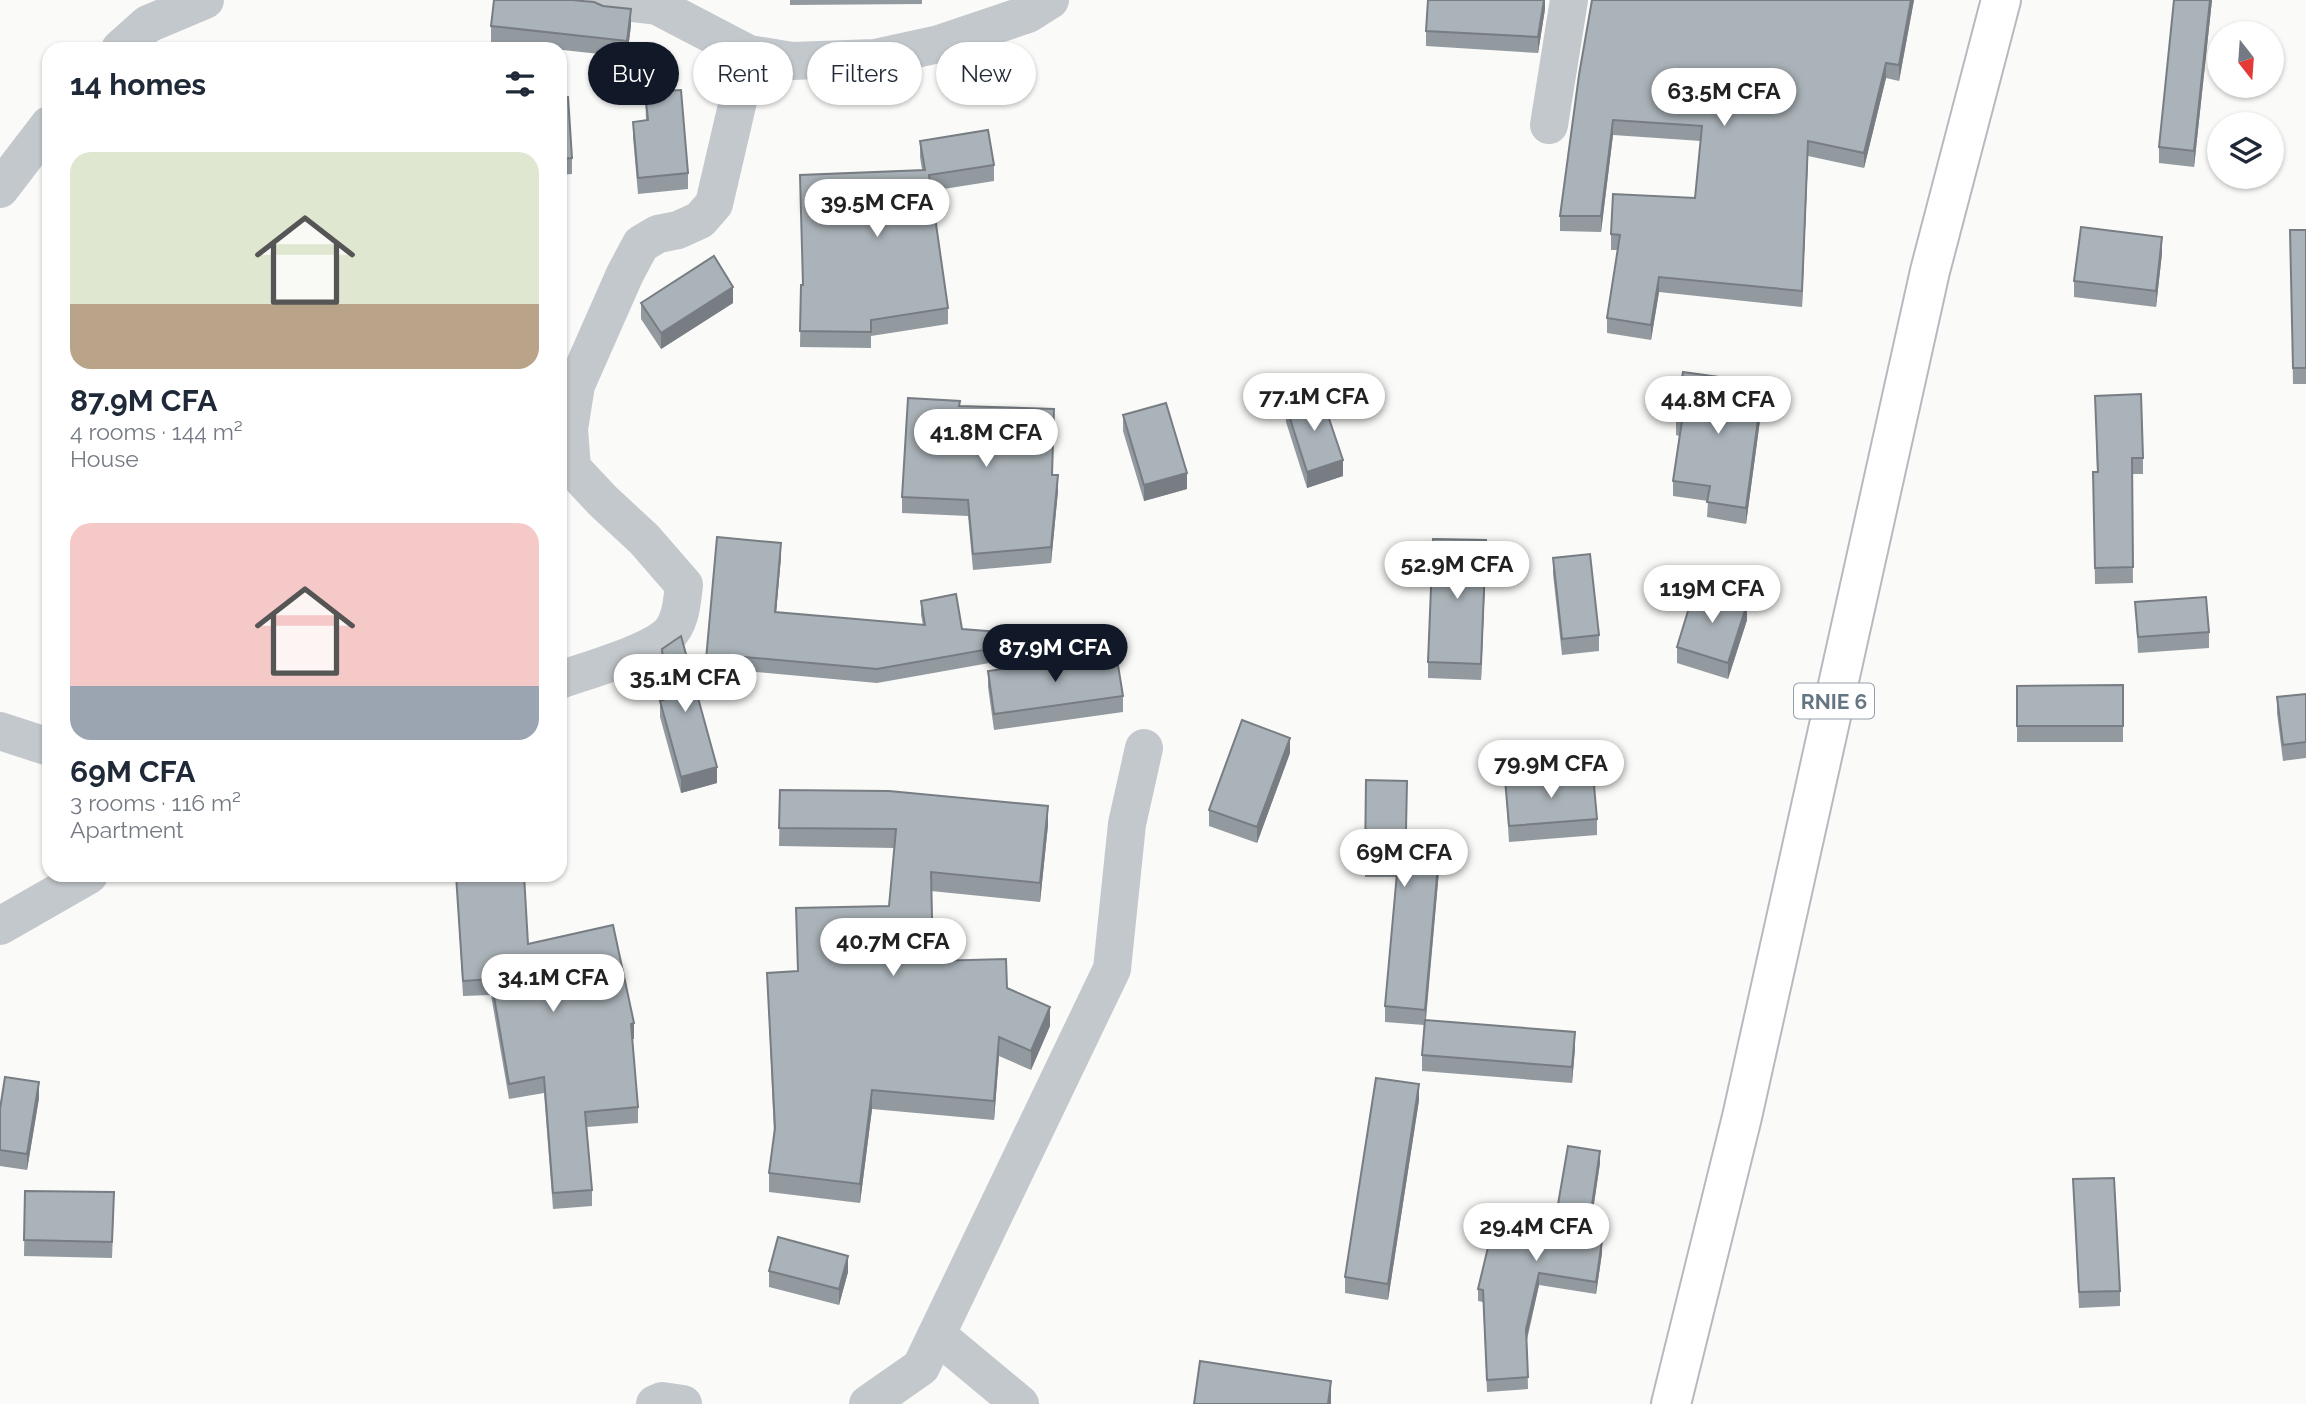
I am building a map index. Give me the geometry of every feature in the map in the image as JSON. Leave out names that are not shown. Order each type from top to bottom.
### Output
[{"type":"main road","name":"RNIE 6","points":[[1671,1404],[1742,1117],[1930,271],[2001,0]]},
{"type":"street","points":[[128,42],[148,24],[205,0]]},
{"type":"street","points":[[606,0],[657,6],[725,42]]},
{"type":"street","points":[[793,61],[875,58],[939,44],[1028,14],[1050,0]]},
{"type":"street","points":[[1549,125],[1569,0]]},
{"type":"street","points":[[567,678],[637,653],[668,635],[681,612],[684,585],[644,539],[572,468],[569,429],[576,385],[641,244],[658,234],[678,230],[700,220],[714,204],[736,105]]},
{"type":"street","points":[[0,189],[42,134]]},
{"type":"street","points":[[0,731],[42,745]]},
{"type":"street","points":[[868,1404],[920,1367],[1112,969],[1127,824],[1144,748]]},
{"type":"street","points":[[0,926],[77,882]]},
{"type":"street","points":[[937,1335],[1020,1404]]},
{"type":"street","points":[[655,1404],[662,1401],[682,1404]]},
{"type":"building","points":[[494,0],[572,0],[631,9],[627,41],[491,26]]},
{"type":"building","points":[[1428,0],[1544,0],[1538,37],[1426,31]]},
{"type":"building","points":[[1592,0],[1911,0],[1899,65],[1886,63],[1864,153],[1808,141],[1802,291],[1659,277],[1651,325],[1607,318],[1620,235],[1611,234],[1613,194],[1695,198],[1702,126],[1613,120],[1601,216],[1560,216]]},
{"type":"building","points":[[2174,0],[2210,0],[2194,151],[2159,147]]},
{"type":"building","points":[[679,90],[688,173],[638,178],[633,122],[648,120],[646,105],[679,105]]},
{"type":"building","points":[[567,97],[572,158],[567,158]]},
{"type":"building","points":[[988,130],[994,165],[929,175],[948,308],[871,320],[871,332],[800,331],[803,285],[800,175],[925,170],[920,141]]},
{"type":"building","points":[[2081,227],[2162,237],[2156,291],[2074,281]]},
{"type":"building","points":[[2290,230],[2306,230],[2306,368],[2293,368]]},
{"type":"building","points":[[714,256],[733,287],[661,333],[641,303]]},
{"type":"building","points":[[1683,372],[1763,383],[1746,508],[1707,502],[1710,486],[1673,481],[1682,421],[1676,420]]},
{"type":"building","points":[[2141,394],[2143,458],[2132,458],[2133,567],[2095,568],[2093,472],[2098,472],[2095,396]]},
{"type":"building","points":[[1321,395],[1343,460],[1307,472],[1286,406]]},
{"type":"building","points":[[908,398],[960,401],[959,406],[1054,409],[1052,475],[1058,475],[1051,547],[973,554],[968,500],[902,497]]},
{"type":"building","points":[[1166,403],[1187,473],[1144,485],[1123,415]]},
{"type":"building","points":[[717,537],[781,543],[775,612],[925,625],[921,601],[956,594],[962,629],[1012,633],[1012,645],[877,669],[745,657],[747,677],[704,682]]},
{"type":"building","points":[[1433,539],[1486,540],[1481,664],[1428,662]]},
{"type":"building","points":[[1590,554],[1599,635],[1562,639],[1553,558]]},
{"type":"building","points":[[1695,588],[1747,604],[1728,663],[1677,647]]},
{"type":"building","points":[[2206,597],[2209,632],[2138,637],[2135,602]]},
{"type":"building","points":[[681,636],[717,767],[681,777],[660,701],[666,699],[662,649]]},
{"type":"building","points":[[1116,653],[1123,696],[994,714],[988,671]]},
{"type":"building","points":[[2123,685],[2123,726],[2017,726],[2017,686]]},
{"type":"building","points":[[2306,694],[2306,742],[2283,745],[2277,697]]},
{"type":"building","points":[[1242,720],[1290,738],[1257,827],[1209,810]]},
{"type":"building","points":[[1593,774],[1597,819],[1509,826],[1505,779]]},
{"type":"building","points":[[1366,780],[1407,781],[1406,830],[1441,832],[1425,1010],[1385,1006],[1398,862],[1365,861]]},
{"type":"building","points":[[780,790],[889,791],[1048,806],[1040,883],[931,872],[933,961],[1006,959],[1007,988],[1050,1007],[1031,1051],[999,1037],[994,1101],[872,1090],[860,1184],[769,1173],[775,1128],[767,973],[798,971],[796,908],[889,906],[896,829],[779,828]]},
{"type":"building","points":[[456,882],[524,882],[528,944],[613,925],[634,1023],[631,1024],[638,1107],[585,1112],[592,1190],[553,1193],[544,1077],[509,1084],[491,979],[463,981]]},
{"type":"building","points":[[1425,1020],[1575,1032],[1572,1067],[1422,1055]]},
{"type":"building","points":[[5,1077],[39,1082],[27,1154],[0,1150],[0,1109]]},
{"type":"building","points":[[1376,1078],[1419,1084],[1388,1284],[1345,1277]]},
{"type":"building","points":[[1568,1146],[1600,1151],[1587,1238],[1602,1241],[1596,1282],[1539,1273],[1526,1329],[1528,1377],[1487,1380],[1483,1290],[1478,1289],[1497,1210],[1555,1222]]},
{"type":"building","points":[[2114,1178],[2120,1291],[2079,1292],[2073,1179]]},
{"type":"building","points":[[25,1191],[114,1192],[112,1242],[24,1240]]},
{"type":"building","points":[[778,1237],[848,1256],[839,1289],[769,1271]]},
{"type":"building","points":[[1200,1361],[1331,1381],[1328,1404],[1194,1404]]}]
